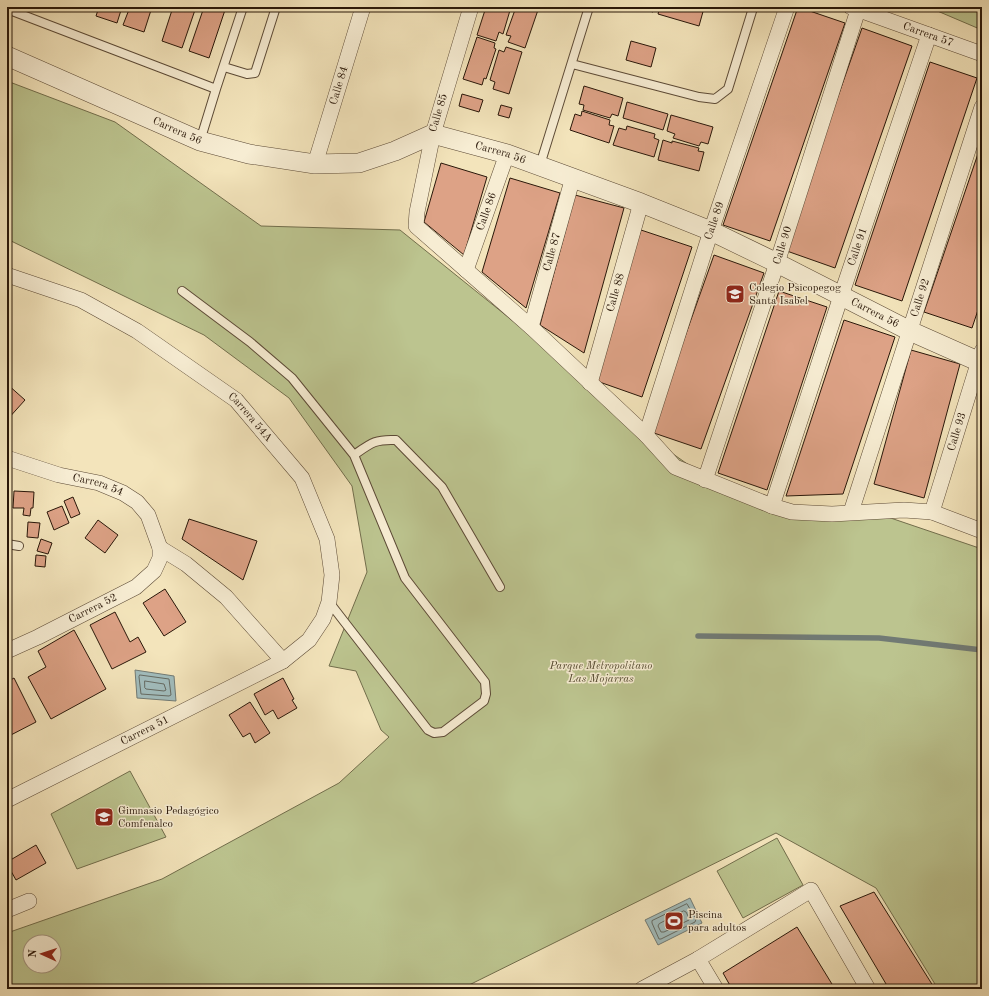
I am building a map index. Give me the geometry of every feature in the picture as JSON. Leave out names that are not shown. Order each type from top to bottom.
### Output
[{"type":"street","name":"Calle 84","points":[[315,164],[363,7]]},
{"type":"street","name":"Calle 85","points":[[466,270],[416,226],[416,221],[433,134],[471,7]]},
{"type":"street","name":"Calle 89","points":[[646,435],[711,231],[787,7]]},
{"type":"street","name":"Carrera 57","points":[[854,8],[982,54]]},
{"type":"street","name":"Calle 90","points":[[705,480],[777,263],[854,8]]},
{"type":"street","name":"Calle 91","points":[[772,506],[929,34]]},
{"type":"street","name":"Carrera 56","points":[[7,56],[200,141],[249,154],[315,164],[359,163],[395,151],[433,134],[507,154],[573,177],[711,231],[910,331],[981,358]]},
{"type":"street","name":"Calle 92","points":[[851,512],[982,107]]},
{"type":"street","name":"Calle 86","points":[[466,270],[507,154]]},
{"type":"street","name":"Calle 87","points":[[531,327],[573,177]]},
{"type":"street","name":"Calle 88","points":[[590,383],[641,203]]},
{"type":"street","points":[[466,270],[531,327],[646,435],[675,467],[772,506],[792,512],[832,514],[904,510],[932,512],[982,531]]},
{"type":"street","name":"Carrera 54A","points":[[7,275],[81,300],[137,331],[236,400],[302,478],[326,539],[332,575],[329,602],[323,619],[308,640],[283,661]]},
{"type":"street","name":"Calle 93","points":[[932,512],[981,358]]},
{"type":"street","name":"Carrera 54","points":[[7,458],[59,475],[98,483],[123,493],[137,502],[148,514],[160,548]]},
{"type":"street","points":[[160,548],[186,564],[226,597],[283,661]]},
{"type":"street","name":"Carrera 52","points":[[7,651],[38,637],[136,587],[154,571],[160,558],[160,548]]},
{"type":"street","name":"Carrera 51","points":[[7,800],[283,661]]},
{"type":"street","points":[[642,989],[698,959],[810,890],[868,989]]},
{"type":"street","points":[[7,910],[28,901]]},
{"type":"street","points":[[698,959],[716,989]]},
{"type":"lane","points":[[200,141],[243,7]]},
{"type":"lane","points":[[224,67],[247,74],[255,73],[276,7]]},
{"type":"lane","points":[[540,165],[590,7]]},
{"type":"lane","points":[[572,64],[699,97],[716,99],[728,90],[753,8]]},
{"type":"lane","points":[[7,9],[216,89]]},
{"type":"lane","points":[[182,291],[250,342],[292,378],[354,455],[405,578],[485,682],[486,694],[484,701],[443,732],[434,733],[428,730],[329,602]]},
{"type":"lane","points":[[354,455],[373,442],[382,439],[396,440],[442,487],[500,587]]},
{"type":"lane","points":[[7,544],[18,546]]},
{"type":"green space","points":[[928,7],[976,7],[982,30]]},
{"type":"green space","name":"Parque Metropolitano Las Mojarras","points":[[7,81],[115,122],[261,226],[400,230],[590,383],[646,435],[733,496],[818,513],[870,511],[982,549],[982,989],[938,989],[876,888],[776,833],[461,989],[7,989],[7,933],[162,879],[339,783],[389,737],[381,730],[356,671],[329,666],[367,572],[352,486],[289,398],[204,335],[7,239]]},
{"type":"green space","points":[[130,771],[166,837],[77,869],[51,814]]},
{"type":"green space","points":[[777,838],[803,885],[743,918],[717,871]]},
{"type":"water","points":[[135,670],[174,676],[176,701],[137,698]]},
{"type":"water","name":"Piscina para adultos","points":[[690,898],[702,923],[658,945],[645,920]]},
{"type":"building","points":[[99,7],[122,7],[117,23],[96,16]]},
{"type":"building","points":[[130,7],[152,7],[144,32],[123,25]]},
{"type":"building","points":[[173,7],[196,7],[182,48],[162,41]]},
{"type":"building","points":[[204,7],[226,7],[209,58],[189,51]]},
{"type":"building","points":[[486,7],[511,7],[503,34],[499,32],[496,41],[477,35]]},
{"type":"building","points":[[516,7],[520,9],[520,7],[539,7],[525,48],[508,42],[511,36],[506,35]]},
{"type":"building","points":[[636,7],[655,7],[653,12]]},
{"type":"building","points":[[660,7],[704,8],[699,26],[658,14]]},
{"type":"building","points":[[798,7],[845,23],[770,241],[723,225]]},
{"type":"building","points":[[862,28],[912,46],[835,268],[784,250]]},
{"type":"building","points":[[477,37],[495,43],[494,48],[496,49],[486,79],[484,78],[482,85],[463,79]]},
{"type":"building","points":[[631,41],[656,48],[651,67],[626,60]]},
{"type":"building","points":[[506,47],[522,52],[509,94],[493,89],[495,82],[490,80],[499,50],[504,52]]},
{"type":"building","points":[[930,62],[977,78],[902,301],[855,285]]},
{"type":"building","points":[[584,86],[623,98],[618,116],[612,114],[610,118],[583,110],[584,105],[579,104]]},
{"type":"building","points":[[462,94],[483,100],[479,112],[459,106]]},
{"type":"building","points":[[627,102],[668,114],[663,130],[623,118]]},
{"type":"building","points":[[501,105],[512,108],[509,118],[498,115]]},
{"type":"building","points":[[582,111],[610,120],[609,125],[614,126],[609,143],[570,130],[575,114],[581,116]]},
{"type":"building","points":[[671,115],[713,127],[708,144],[701,142],[699,146],[673,138],[675,134],[667,131]]},
{"type":"building","points":[[627,126],[655,134],[654,138],[659,140],[654,157],[613,145],[619,128],[626,130]]},
{"type":"building","points":[[663,140],[699,148],[698,151],[704,152],[699,171],[658,160]]},
{"type":"building","points":[[982,142],[982,298],[972,328],[924,312]]},
{"type":"building","points":[[441,163],[487,177],[464,255],[424,222]]},
{"type":"building","points":[[510,178],[560,193],[526,308],[482,272]]},
{"type":"building","points":[[575,195],[624,208],[584,353],[540,325]]},
{"type":"building","points":[[641,230],[692,247],[642,397],[591,379]]},
{"type":"building","points":[[714,255],[764,273],[701,449],[651,432]]},
{"type":"building","points":[[779,291],[827,307],[767,490],[718,473]]},
{"type":"building","points":[[844,320],[895,337],[843,494],[786,496]]},
{"type":"building","points":[[911,350],[960,364],[924,498],[874,484]]},
{"type":"building","points":[[7,384],[25,400],[7,420]]},
{"type":"building","points":[[14,491],[34,492],[33,508],[31,508],[30,516],[23,515],[24,508],[13,508]]},
{"type":"building","points":[[73,497],[80,514],[71,518],[64,501]]},
{"type":"building","points":[[62,506],[69,523],[54,530],[47,512]]},
{"type":"building","points":[[189,519],[257,541],[243,580],[182,539]]},
{"type":"building","points":[[98,520],[118,535],[105,553],[85,538]]},
{"type":"building","points":[[28,522],[40,523],[38,538],[27,537]]},
{"type":"building","points":[[41,539],[52,543],[48,554],[37,551]]},
{"type":"building","points":[[36,555],[46,556],[45,567],[35,566]]},
{"type":"building","points":[[165,589],[186,622],[164,636],[143,603]]},
{"type":"building","points":[[115,612],[130,642],[138,637],[146,652],[112,669],[90,625]]},
{"type":"building","points":[[74,630],[106,689],[51,719],[28,677],[46,667],[38,651]]},
{"type":"building","points":[[14,678],[36,722],[7,737],[7,682]]},
{"type":"building","points":[[283,678],[297,708],[278,719],[273,710],[265,715],[254,694]]},
{"type":"building","points":[[250,702],[270,733],[255,743],[250,733],[243,737],[229,715]]},
{"type":"building","points":[[36,845],[46,863],[16,880],[7,862]]},
{"type":"building","points":[[874,892],[935,989],[889,989],[840,906]]},
{"type":"building","points":[[797,927],[835,989],[732,989],[723,973]]},
{"type":"waterway","points":[[698,636],[879,638],[982,650]]},
{"type":"place","name":"Colegio Psicopegog Santa Isabel","points":[[735,294]]},
{"type":"place","name":"Gimnasio Pedagógico Comfenalco","points":[[104,817]]},
{"type":"place","name":"Piscina para adultos","points":[[674,921]]}]
